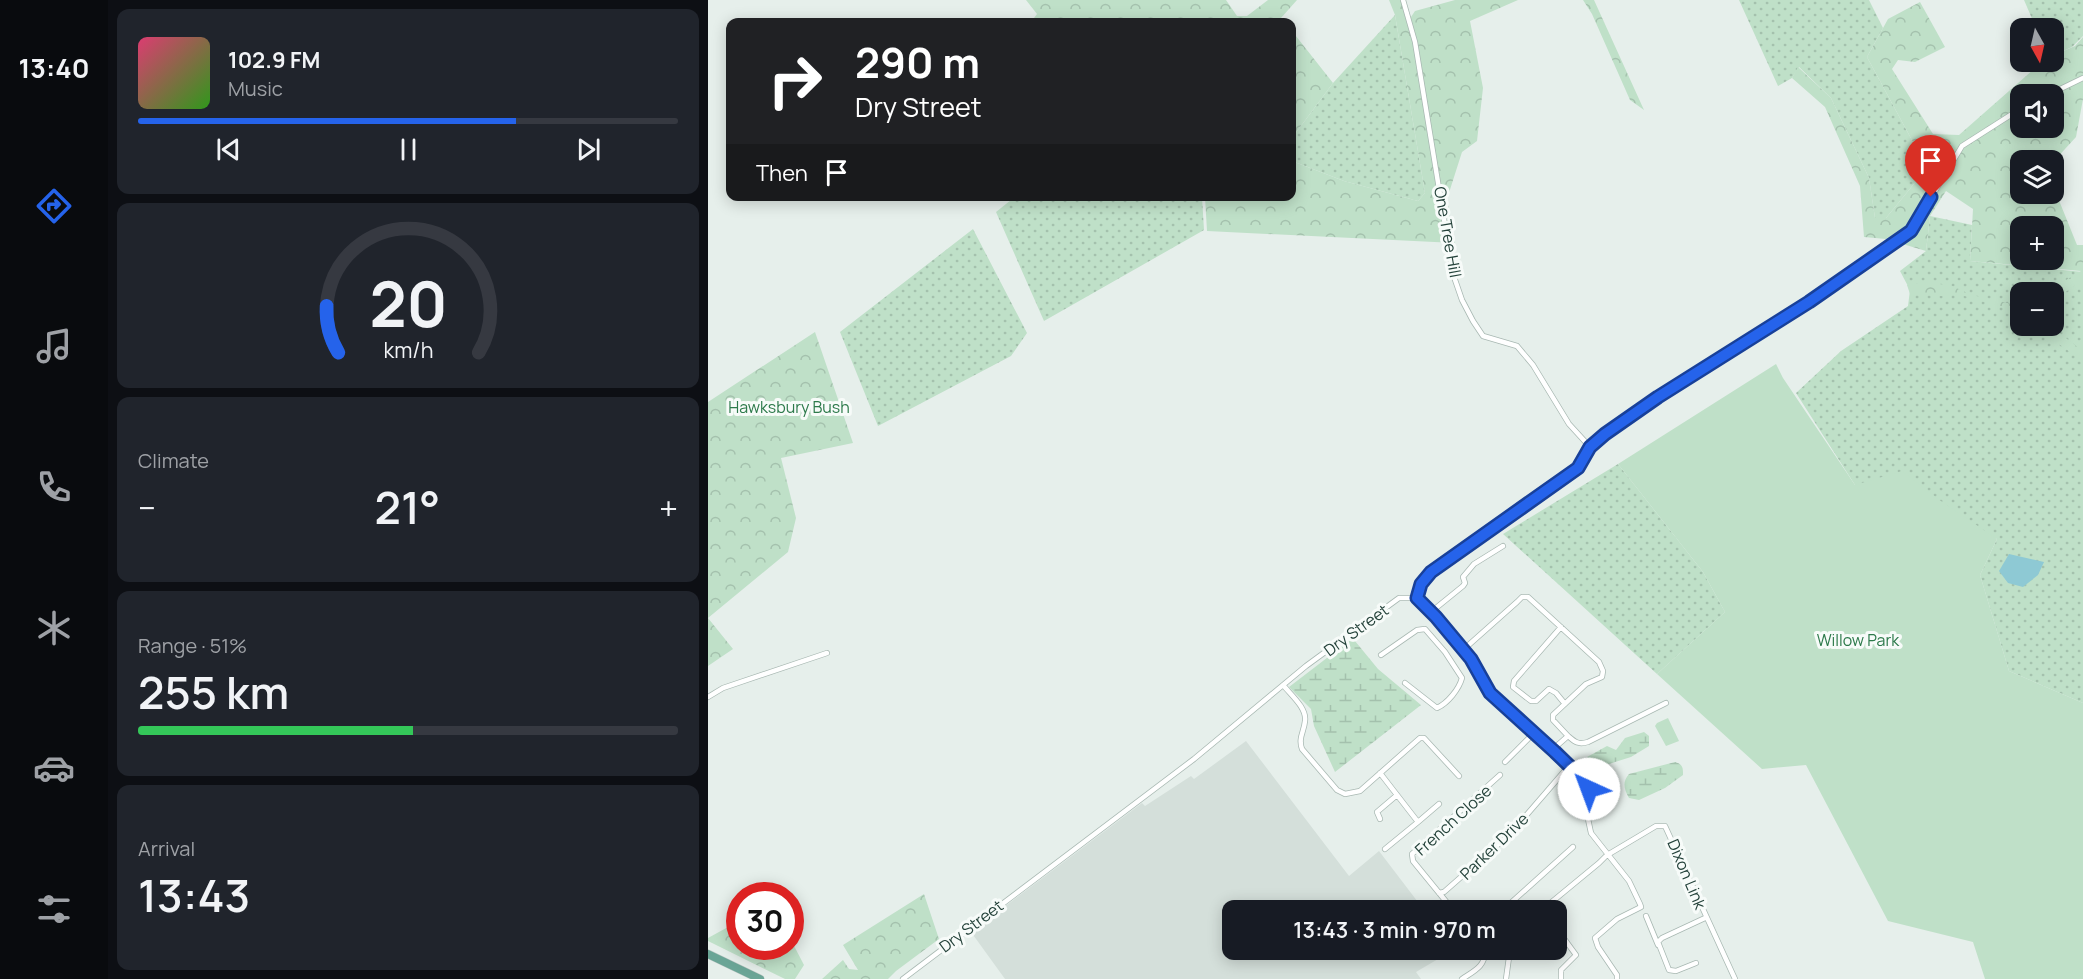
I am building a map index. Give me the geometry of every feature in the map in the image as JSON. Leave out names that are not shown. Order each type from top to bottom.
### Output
[{"type":"main road","points":[[708,954],[760,979]]},
{"type":"street","name":"One Tree Hill","points":[[1403,0],[1415,42],[1453,274],[1462,300],[1483,336],[1517,346],[1533,365],[1569,424],[1590,447]]},
{"type":"street","points":[[2064,87],[2083,78]]},
{"type":"street","points":[[1617,979],[1617,975],[1595,938],[1617,919],[1641,907],[1629,881],[1595,839],[1589,826],[1588,786],[1490,693],[1471,659],[1417,598],[1421,584],[1431,572],[1578,468],[1590,447],[1605,434],[1658,397],[1809,302],[1911,231],[1962,146],[2010,115]]},
{"type":"street","points":[[1431,612],[1463,586],[1465,582],[1463,577],[1474,564],[1503,546]]},
{"type":"street","points":[[1463,650],[1525,596],[1531,598],[1599,662],[1603,671],[1602,677],[1586,684],[1553,718],[1576,743],[1588,742],[1666,703]]},
{"type":"street","name":"Dry Street","points":[[903,979],[1194,759],[1306,666],[1399,598],[1417,598]]},
{"type":"street","points":[[1561,627],[1514,681],[1513,687],[1531,701],[1536,701],[1549,689],[1556,693],[1565,704]]},
{"type":"street","points":[[1381,655],[1419,629],[1428,631],[1462,678],[1459,686],[1443,705],[1437,708],[1405,683]]},
{"type":"street","points":[[1438,642],[1450,633]]},
{"type":"street","points":[[708,697],[723,688],[827,652]]},
{"type":"street","points":[[1283,685],[1304,711],[1305,720],[1300,742],[1302,749],[1337,790],[1345,794],[1360,791],[1420,738],[1424,738],[1459,776]]},
{"type":"street","points":[[1505,762],[1534,733]]},
{"type":"street","points":[[1552,750],[1568,736]]},
{"type":"street","name":"Parker Drive","points":[[1439,893],[1444,892],[1510,834],[1568,767]]},
{"type":"street","points":[[1380,773],[1418,822]]},
{"type":"street","name":"French Close","points":[[1439,893],[1413,861],[1412,854],[1500,775]]},
{"type":"street","points":[[1380,819],[1377,812],[1397,795]]},
{"type":"street","points":[[1385,849],[1439,804]]},
{"type":"street","name":"Dixon Link","points":[[1609,854],[1656,826],[1665,826],[1705,918],[1735,979]]},
{"type":"street","points":[[1514,900],[1573,847]]},
{"type":"street","points":[[1555,900],[1609,854]]},
{"type":"street","points":[[1439,893],[1445,900]]},
{"type":"street","points":[[1646,916],[1671,971],[1678,971],[1696,963]]},
{"type":"street","points":[[1658,945],[1662,938],[1705,918]]},
{"type":"street","points":[[1561,979],[1562,970],[1576,955],[1567,943]]},
{"type":"street","points":[[1462,979],[1480,967],[1483,960]]},
{"type":"street","points":[[1506,979],[1509,960]]},
{"type":"street","points":[[911,972],[916,979]]},
{"type":"shaded area","points":[[1246,741],[1349,876],[1379,851],[1416,900],[1222,900],[1222,960],[1436,960],[1416,972],[1421,979],[1005,979],[971,932],[1142,803],[1145,806],[1191,776],[1194,779]]},
{"type":"green space","points":[[1026,0],[1226,0],[1237,16],[1247,16],[1268,0],[1297,0],[1281,18],[1034,18],[1037,14]]},
{"type":"green space","points":[[1389,0],[1401,0],[1409,20],[1415,11],[1455,0],[1518,0],[1470,21],[1483,88],[1477,141],[1462,152],[1447,199],[1455,243],[1207,231],[1205,201],[1296,201],[1296,163],[1344,181],[1418,201],[1425,193],[1395,15]]},
{"type":"green space","points":[[1583,0],[1594,0],[1644,110],[1630,100],[1592,14]]},
{"type":"green space","points":[[1739,0],[1869,0],[1883,28],[1867,57],[1927,168],[1886,218],[1875,218],[1869,178],[1831,98],[1799,67],[1792,78],[1778,86]]},
{"type":"green space","points":[[2024,0],[2083,0],[2083,36],[2072,47],[2064,51],[2064,18],[2032,18]]},
{"type":"green space","points":[[1920,2],[1945,47],[1915,62],[1898,60],[1892,69],[1933,134],[1959,135],[2010,90],[2010,138],[2064,138],[2064,84],[2017,84],[2031,72],[2064,72],[2064,51],[2075,46],[2083,37],[2083,99],[2076,137],[2064,150],[2010,150],[2010,204],[2060,204],[2077,245],[2083,245],[2083,280],[2064,293],[2063,282],[2081,271],[2064,269],[2064,216],[2010,216],[2010,265],[1970,261],[1973,209],[1946,191],[1930,216],[1926,251],[1886,239],[1864,237],[1860,186],[1825,107],[1792,78],[1798,67],[1831,98],[1869,178],[1875,218],[1886,218],[1927,168],[1867,57],[1888,19]]},
{"type":"green space","points":[[1395,15],[1425,193],[1418,201],[1344,181],[1296,163],[1296,133],[1333,83]]},
{"type":"green space","points":[[1296,36],[1333,83],[1296,133]]},
{"type":"green space","points":[[1010,201],[1202,201],[1204,230],[1044,321],[996,212]]},
{"type":"green space","points":[[1930,216],[1972,225],[1970,261],[2010,265],[2010,270],[2083,272],[2083,703],[2009,671],[1980,575],[1997,539],[1855,485],[1796,393],[1841,351],[1908,306],[1910,290],[1900,271],[1926,251]]},
{"type":"green space","points":[[973,229],[1027,333],[1011,356],[878,426],[840,332]]},
{"type":"green space","points":[[1927,282],[1952,286],[1972,295],[2010,304],[2010,310],[1958,294],[1942,296],[1910,294],[1907,285]]},
{"type":"green space","name":"Hawksbury Bush","points":[[815,332],[853,443],[781,458],[796,518],[788,552],[708,618],[708,402]]},
{"type":"green space","points":[[2047,336],[2063,336],[2083,351],[2083,361]]},
{"type":"green space","name":"Willow Park","points":[[1776,364],[1855,485],[1902,471],[1938,499],[1997,539],[1980,575],[2009,671],[2083,703],[2083,979],[1985,979],[1973,942],[1888,921],[1806,765],[1762,769],[1657,674],[1725,612],[1703,572],[1618,464]]},
{"type":"green space","points":[[1618,464],[1703,572],[1725,612],[1657,674],[1503,534]]},
{"type":"green space","points":[[708,618],[733,649],[708,666]]},
{"type":"green space","points":[[1349,641],[1355,641],[1378,669],[1421,705],[1335,772],[1314,726],[1311,709],[1289,687]]},
{"type":"green space","points":[[1668,718],[1679,741],[1666,746],[1655,726]]},
{"type":"green space","points":[[1644,732],[1649,736],[1649,746],[1631,757],[1596,768],[1587,757],[1607,746],[1616,750],[1625,738]]},
{"type":"green space","points":[[1675,762],[1682,767],[1683,775],[1665,788],[1639,800],[1629,798],[1624,786],[1629,774]]},
{"type":"green space","points":[[924,894],[939,939],[888,979],[822,979],[843,960],[849,969],[858,970],[843,945]]},
{"type":"green space","points":[[726,928],[726,950],[708,941],[708,938]]},
{"type":"green space","points":[[746,960],[801,960],[804,965],[795,979],[785,979]]},
{"type":"water","points":[[2009,554],[2044,562],[2038,575],[2023,587],[2008,583],[1999,571]]},
{"type":"route","points":[[1589,789],[1586,782],[1490,693],[1471,659],[1417,598],[1421,584],[1431,572],[1578,468],[1590,447],[1605,434],[1658,397],[1809,302],[1911,231],[1931,197]]}]
